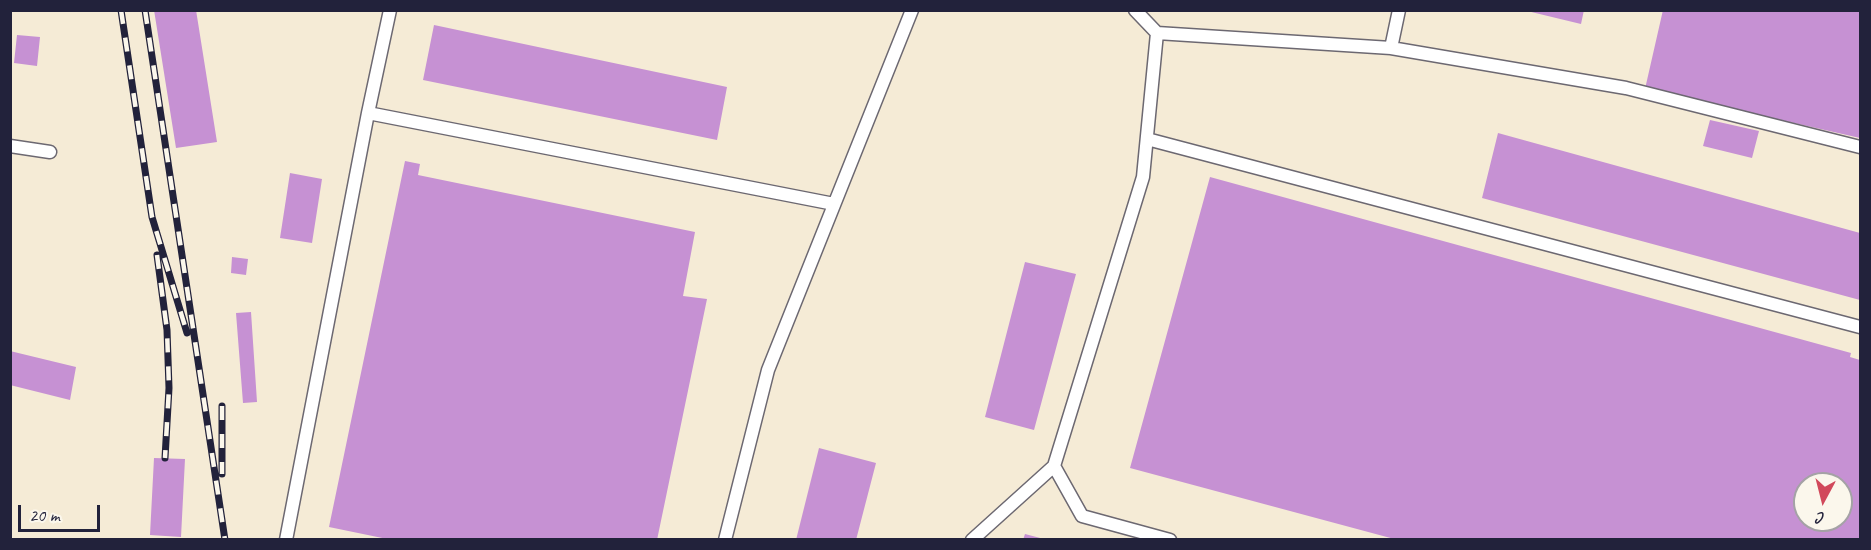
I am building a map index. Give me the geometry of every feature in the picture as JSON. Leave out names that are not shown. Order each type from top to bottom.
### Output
[{"type":"lane","points":[[286,540],[390,10]]},
{"type":"lane","points":[[725,540],[768,370],[912,10]]},
{"type":"lane","points":[[1135,10],[1157,33],[1391,48],[1626,88],[1860,147]]},
{"type":"lane","points":[[1391,48],[1399,10]]},
{"type":"lane","points":[[972,540],[1054,466],[1143,177],[1157,33]]},
{"type":"lane","points":[[368,113],[834,204]]},
{"type":"lane","points":[[1147,139],[1860,327]]},
{"type":"lane","points":[[10,146],[50,152]]},
{"type":"lane","points":[[1054,466],[1082,516],[1170,540]]},
{"type":"building","points":[[154,10],[196,10],[217,142],[176,148]]},
{"type":"building","points":[[1523,10],[1584,10],[1581,24]]},
{"type":"building","points":[[1663,10],[1860,10],[1860,138],[1645,89]]},
{"type":"building","points":[[434,25],[727,87],[717,140],[423,80]]},
{"type":"building","points":[[17,35],[40,37],[37,66],[14,63]]},
{"type":"building","points":[[1710,120],[1759,131],[1752,158],[1703,146]]},
{"type":"building","points":[[1498,133],[1860,233],[1860,300],[1482,198]]},
{"type":"building","points":[[405,161],[420,164],[418,175],[695,232],[683,296],[707,299],[657,540],[634,538],[634,540],[392,540],[329,527]]},
{"type":"building","points":[[290,173],[322,179],[312,243],[280,238]]},
{"type":"building","points":[[1210,177],[1851,353],[1850,357],[1860,360],[1860,540],[1398,540],[1130,468]]},
{"type":"building","points":[[232,257],[248,259],[246,275],[231,273]]},
{"type":"building","points":[[1025,262],[1076,274],[1034,430],[985,417]]},
{"type":"building","points":[[251,312],[257,402],[243,403],[236,313]]},
{"type":"building","points":[[10,351],[76,367],[70,400],[10,385]]},
{"type":"building","points":[[819,448],[876,463],[856,540],[796,540]]},
{"type":"building","points":[[154,458],[185,459],[181,537],[150,535]]},
{"type":"building","points":[[1025,534],[1044,539],[1023,540]]},
{"type":"railway","points":[[121,10],[152,217],[187,333]]},
{"type":"railway","points":[[145,10],[225,540]]},
{"type":"railway","points":[[157,255],[167,330],[169,388],[165,458]]},
{"type":"railway","points":[[222,406],[222,474]]}]
